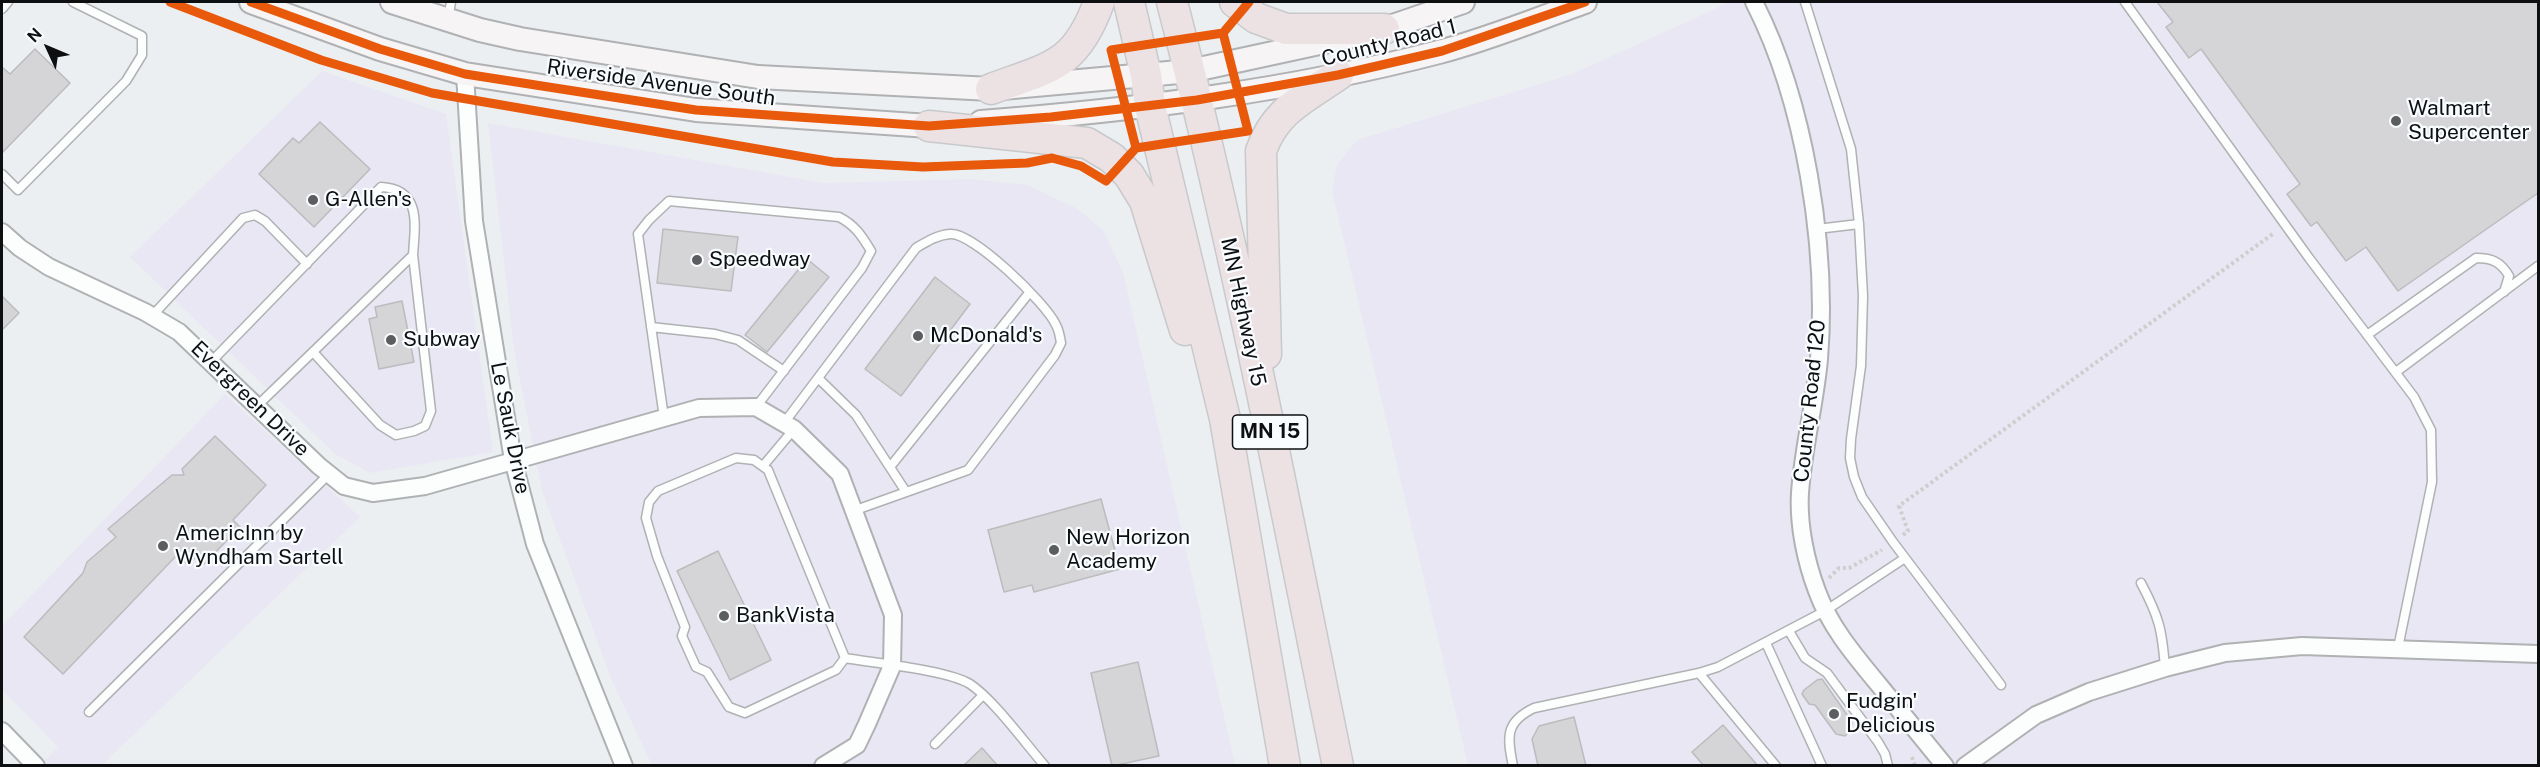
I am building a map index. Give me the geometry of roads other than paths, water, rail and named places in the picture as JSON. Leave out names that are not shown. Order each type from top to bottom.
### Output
[{"type":"highway","points":[[991,89],[1048,69],[1073,52],[1090,26],[1099,2]]},
{"type":"highway","name":"MN 15","points":[[1130,2],[1146,75],[1150,106]]},
{"type":"highway","name":"MN Highway 15","points":[[1172,2],[1197,100],[1267,420],[1338,765]]},
{"type":"highway","points":[[1234,2],[1256,18],[1286,29],[1384,29]]},
{"type":"highway","points":[[1267,420],[1261,151],[1268,130],[1286,111],[1338,75]]},
{"type":"highway","name":"MN Highway 15","points":[[1150,106],[1224,419],[1285,765]]},
{"type":"highway","points":[[929,126],[1088,143],[1112,158],[1130,175],[1145,201],[1238,496]]},
{"type":"street","name":"Riverside Avenue South","points":[[251,2],[380,49],[465,74],[696,110],[929,126],[1051,117],[1150,106]]},
{"type":"street","name":"Riverside Avenue South","points":[[392,2],[449,11],[520,39],[758,77],[991,89],[1146,75]]},
{"type":"street","name":"County Road 1","points":[[1146,75],[1190,72],[1384,29],[1463,2]]},
{"type":"street","name":"County Road 1","points":[[1150,106],[1338,75],[1442,51],[1586,2]]},
{"type":"street","name":"County Road 120","points":[[1754,2],[1773,39],[1784,75],[1804,157],[1817,229],[1821,329],[1800,494],[1808,560],[1816,590],[1839,636],[1945,765]]},
{"type":"street","name":"Le Sauk Drive","points":[[465,74],[474,221],[513,460],[536,544],[624,765]]},
{"type":"street","name":"Evergreen Drive","points":[[2,232],[20,248],[48,267],[152,316],[179,332],[329,474],[344,486],[373,493],[425,486],[699,408],[756,407]]},
{"type":"street","points":[[756,407],[789,426],[840,474],[893,615],[892,666],[857,745],[822,765]]},
{"type":"street","points":[[1965,765],[2036,715],[2089,692],[2165,668],[2225,653],[2302,646],[2533,652]]},
{"type":"street","points":[[2,731],[36,765]]},
{"type":"lane","points":[[2,9],[8,2]]},
{"type":"lane","points":[[2,174],[18,190],[126,81],[142,55],[142,36],[74,2]]},
{"type":"lane","points":[[1805,2],[1851,149],[1859,224],[1863,296],[1860,366],[1850,458],[1854,477],[1862,497],[1893,542],[2001,685]]},
{"type":"lane","points":[[2126,2],[2285,225],[2414,396],[2431,430],[2432,482],[2398,648]]},
{"type":"lane","points":[[211,362],[381,187],[394,188],[406,197],[416,212],[412,255],[431,411],[425,426],[396,435],[380,425],[313,352]]},
{"type":"lane","points":[[664,418],[638,234],[669,201],[839,217],[850,222],[871,251],[862,268],[756,407]]},
{"type":"lane","points":[[152,316],[243,218],[255,215],[265,221],[307,264]]},
{"type":"lane","points":[[1817,229],[1859,224]]},
{"type":"lane","points":[[763,466],[818,378],[915,248],[930,240],[951,234],[971,241],[1010,271],[1056,324],[1061,343],[968,470],[853,511]]},
{"type":"lane","points":[[257,406],[412,255]]},
{"type":"lane","points":[[2367,335],[2476,258],[2490,258],[2503,265],[2509,276],[2504,292]]},
{"type":"lane","points":[[2396,372],[2538,266]]},
{"type":"lane","points":[[890,467],[1029,293]]},
{"type":"lane","points":[[651,327],[716,334],[738,340],[784,370]]},
{"type":"lane","points":[[818,378],[856,415],[906,492]]},
{"type":"lane","points":[[736,458],[754,460],[768,470],[845,658],[836,670],[745,713],[729,707],[707,672],[696,667],[682,636],[685,627],[657,556],[646,518],[649,502],[658,491],[736,458]]},
{"type":"lane","points":[[89,712],[329,474]]},
{"type":"lane","points":[[1513,765],[1508,746],[1509,734],[1512,725],[1524,713],[1534,708],[1699,673],[1739,658],[1825,611],[1905,558]]},
{"type":"lane","points":[[2141,583],[2157,612],[2162,631],[2165,668]]},
{"type":"lane","points":[[1790,631],[1805,658],[1827,673],[1860,717],[1885,754],[1888,765]]},
{"type":"lane","points":[[1766,644],[1822,765]]},
{"type":"lane","points":[[845,658],[953,677],[969,684],[983,695],[1045,765]]},
{"type":"lane","points":[[1699,673],[1776,765]]},
{"type":"lane","points":[[935,744],[983,695]]},
{"type":"place","name":"Walmart Supercenter","points":[[2396,121]]},
{"type":"place","name":"G-Allen's","points":[[313,200]]},
{"type":"place","name":"Speedway","points":[[697,260]]},
{"type":"place","name":"McDonald's","points":[[918,336]]},
{"type":"place","name":"Subway","points":[[391,340]]},
{"type":"place","name":"AmericInn by Wyndham Sartell","points":[[163,546]]},
{"type":"place","name":"New Horizon Academy","points":[[1054,550]]},
{"type":"place","name":"BankVista","points":[[724,616]]},
{"type":"place","name":"Fudgin' Delicious","points":[[1834,714]]}]
